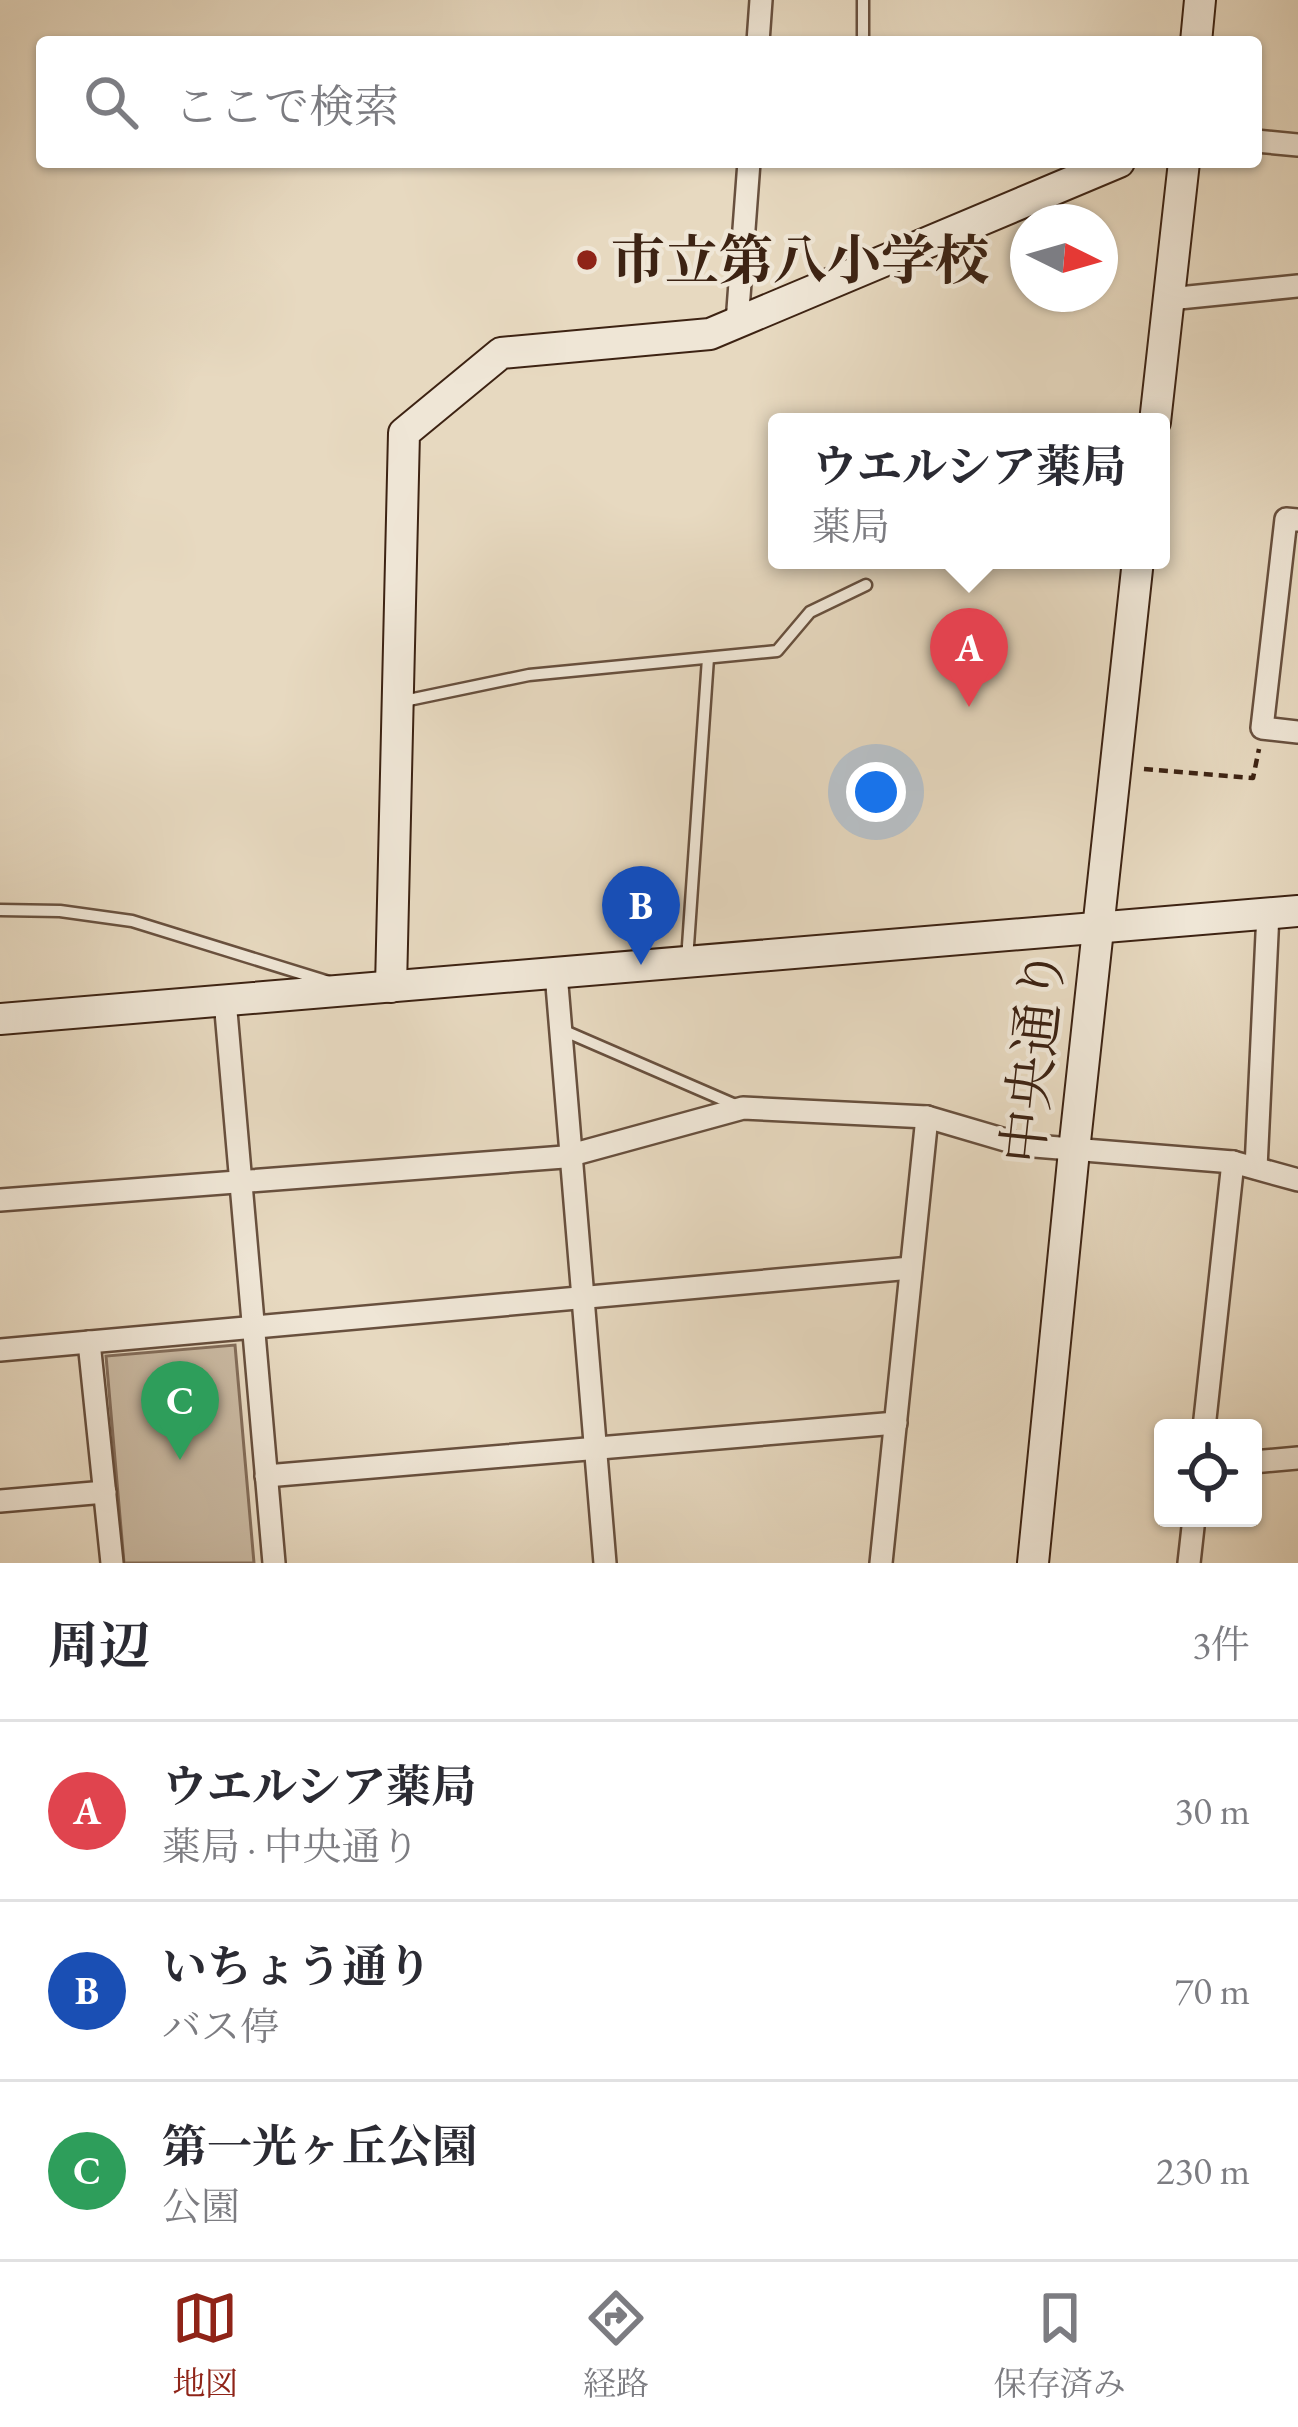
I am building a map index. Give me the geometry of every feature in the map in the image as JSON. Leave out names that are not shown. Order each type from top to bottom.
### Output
[{"type":"street","points":[[758,36],[761,0]]},
{"type":"street","points":[[1197,36],[1200,0]]},
{"type":"street","points":[[1262,141],[1298,145]]},
{"type":"street","points":[[737,323],[749,168]]},
{"type":"street","points":[[391,987],[404,433],[501,353],[710,334],[1105,168]]},
{"type":"street","points":[[1156,413],[1183,168]]},
{"type":"street","points":[[1169,298],[1298,286]]},
{"type":"street","points":[[1298,520],[1286,519],[1262,728],[1298,732]]},
{"type":"street","name":"中央通り","points":[[1033,1563],[1137,569]]},
{"type":"street","points":[[0,1019],[1283,912],[1256,1168]]},
{"type":"street","points":[[556,973],[605,1563]]},
{"type":"street","points":[[225,1000],[274,1563]]},
{"type":"street","points":[[0,1200],[571,1154],[743,1108],[927,1117],[1022,1145],[1233,1162],[1298,1180]]},
{"type":"street","points":[[881,1563],[927,1117]]},
{"type":"street","points":[[1205,1419],[1233,1162]]},
{"type":"street","points":[[0,1349],[911,1268]]},
{"type":"street","points":[[89,1342],[112,1563]]},
{"type":"street","points":[[266,1476],[896,1423]]},
{"type":"street","points":[[1262,1461],[1298,1458]]},
{"type":"street","points":[[0,1501],[105,1492]]},
{"type":"street","points":[[1189,1563],[1193,1527]]},
{"type":"lane","points":[[863,0],[863,36]]},
{"type":"lane","points":[[396,703],[529,675],[778,651],[810,612],[866,585]]},
{"type":"lane","points":[[686,962],[708,658]]},
{"type":"lane","points":[[0,910],[60,910],[133,921],[355,990]]},
{"type":"lane","points":[[560,1029],[743,1108]]},
{"type":"path","points":[[1114,766],[1253,778],[1262,728]]},
{"type":"shaded area","points":[[235,1345],[254,1563],[124,1563],[106,1356]]},
{"type":"place","name":"市立第八小学校","points":[[587,260]]},
{"type":"place","name":"ウエルシア薬局","points":[[969,707]]},
{"type":"place","name":"いちょう通り","points":[[641,965]]},
{"type":"place","name":"第一光ヶ丘公園","points":[[180,1460]]}]
